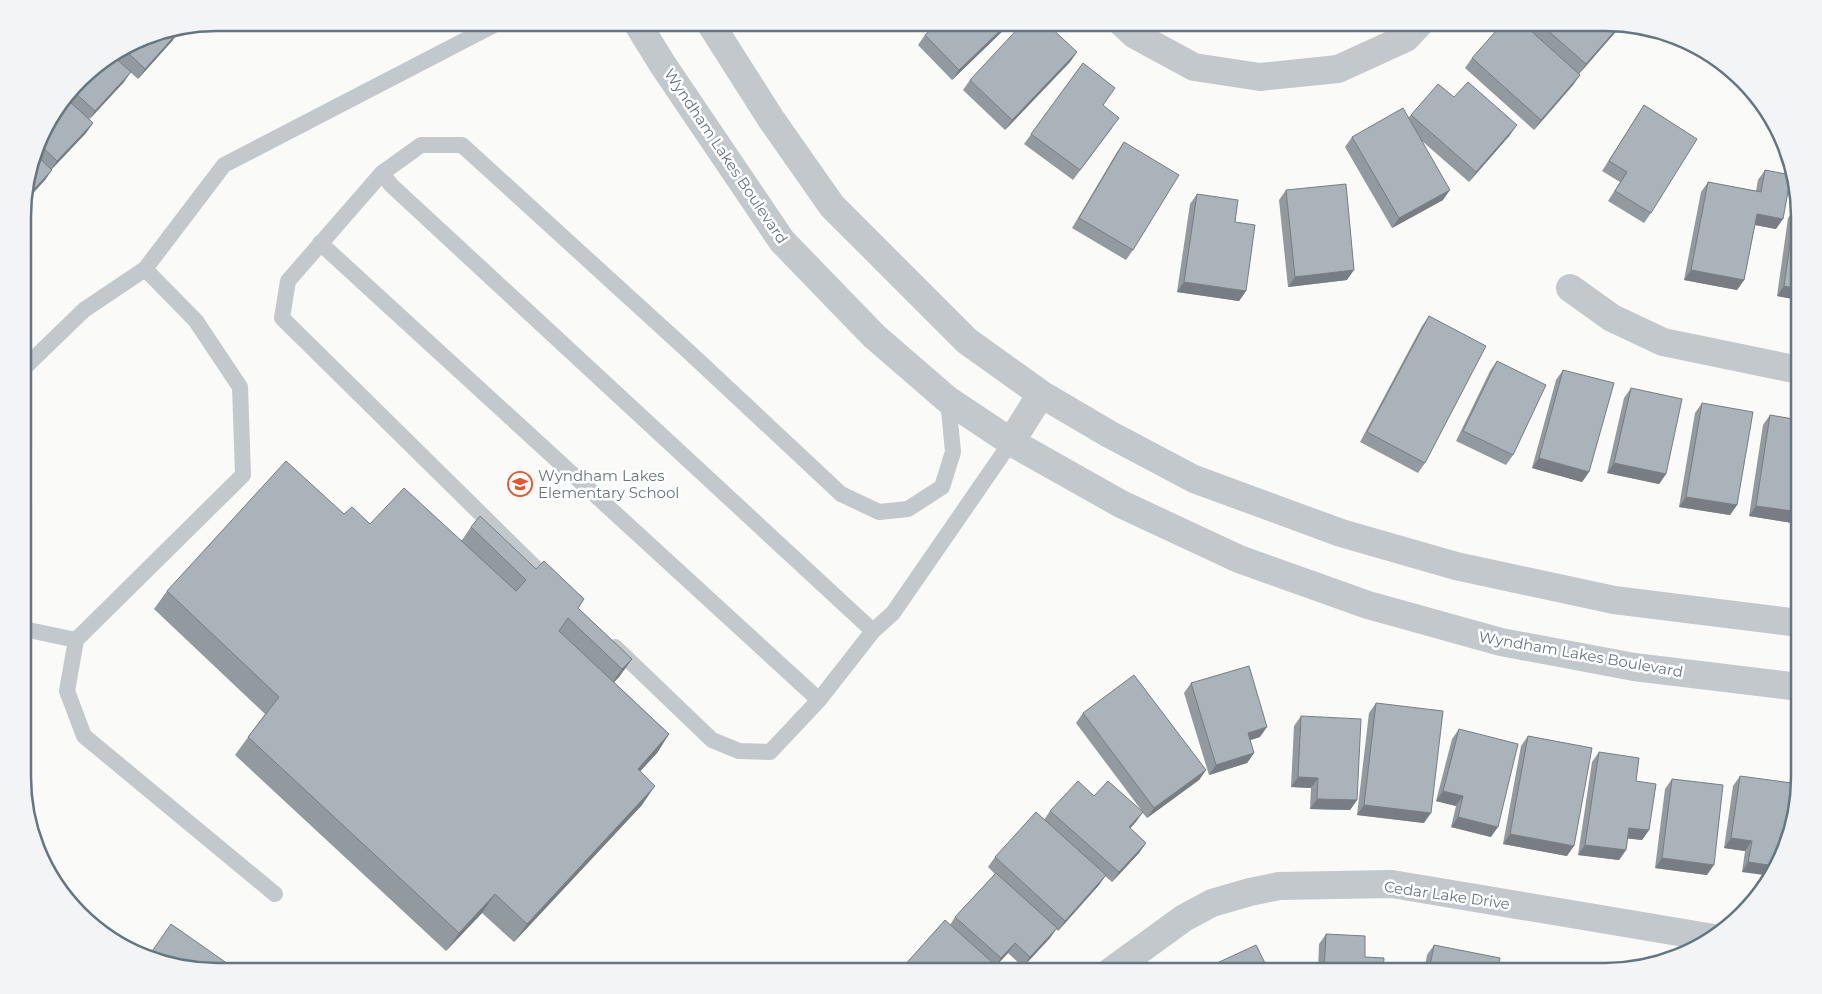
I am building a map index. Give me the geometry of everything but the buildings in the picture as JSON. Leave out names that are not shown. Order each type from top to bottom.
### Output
[{"type":"street","name":"Wyndham Lakes Boulevard","points":[[642,31],[663,65],[782,241],[874,336],[948,400],[1011,442],[1121,504],[1220,550],[1368,605],[1502,642],[1634,667],[1791,686]]},
{"type":"street","points":[[716,31],[771,119],[832,206],[967,341],[1041,394],[1109,434],[1194,479],[1351,536],[1456,566],[1614,600],[1791,622]]},
{"type":"street","points":[[1131,31],[1194,67],[1260,77],[1338,69],[1406,38],[1412,31]]},
{"type":"street","points":[[1570,288],[1612,318],[1663,342],[1791,368]]},
{"type":"street","points":[[1011,442],[1041,394]]},
{"type":"street","name":"Cedar Lake Drive","points":[[1122,963],[1184,918],[1212,903],[1279,886],[1392,884],[1701,936]]},
{"type":"lane","points":[[31,361],[84,310],[146,269],[224,165],[481,31]]},
{"type":"lane","points":[[559,592],[282,318],[288,281],[382,173],[421,144],[462,145],[688,351],[840,494],[879,512],[908,509],[942,488],[953,452],[948,400]]},
{"type":"lane","points":[[382,173],[390,185],[873,631]]},
{"type":"lane","points":[[320,243],[819,700]]},
{"type":"lane","points":[[146,269],[196,321],[240,386],[243,475],[76,640],[67,691],[84,736],[275,894]]},
{"type":"lane","points":[[602,634],[712,740],[738,751],[770,752],[819,700],[873,631],[893,613],[1011,442]]},
{"type":"lane","points":[[31,630],[76,640]]},
{"type":"place","name":"Wyndham Lakes Elementary School","points":[[520,484]]}]
